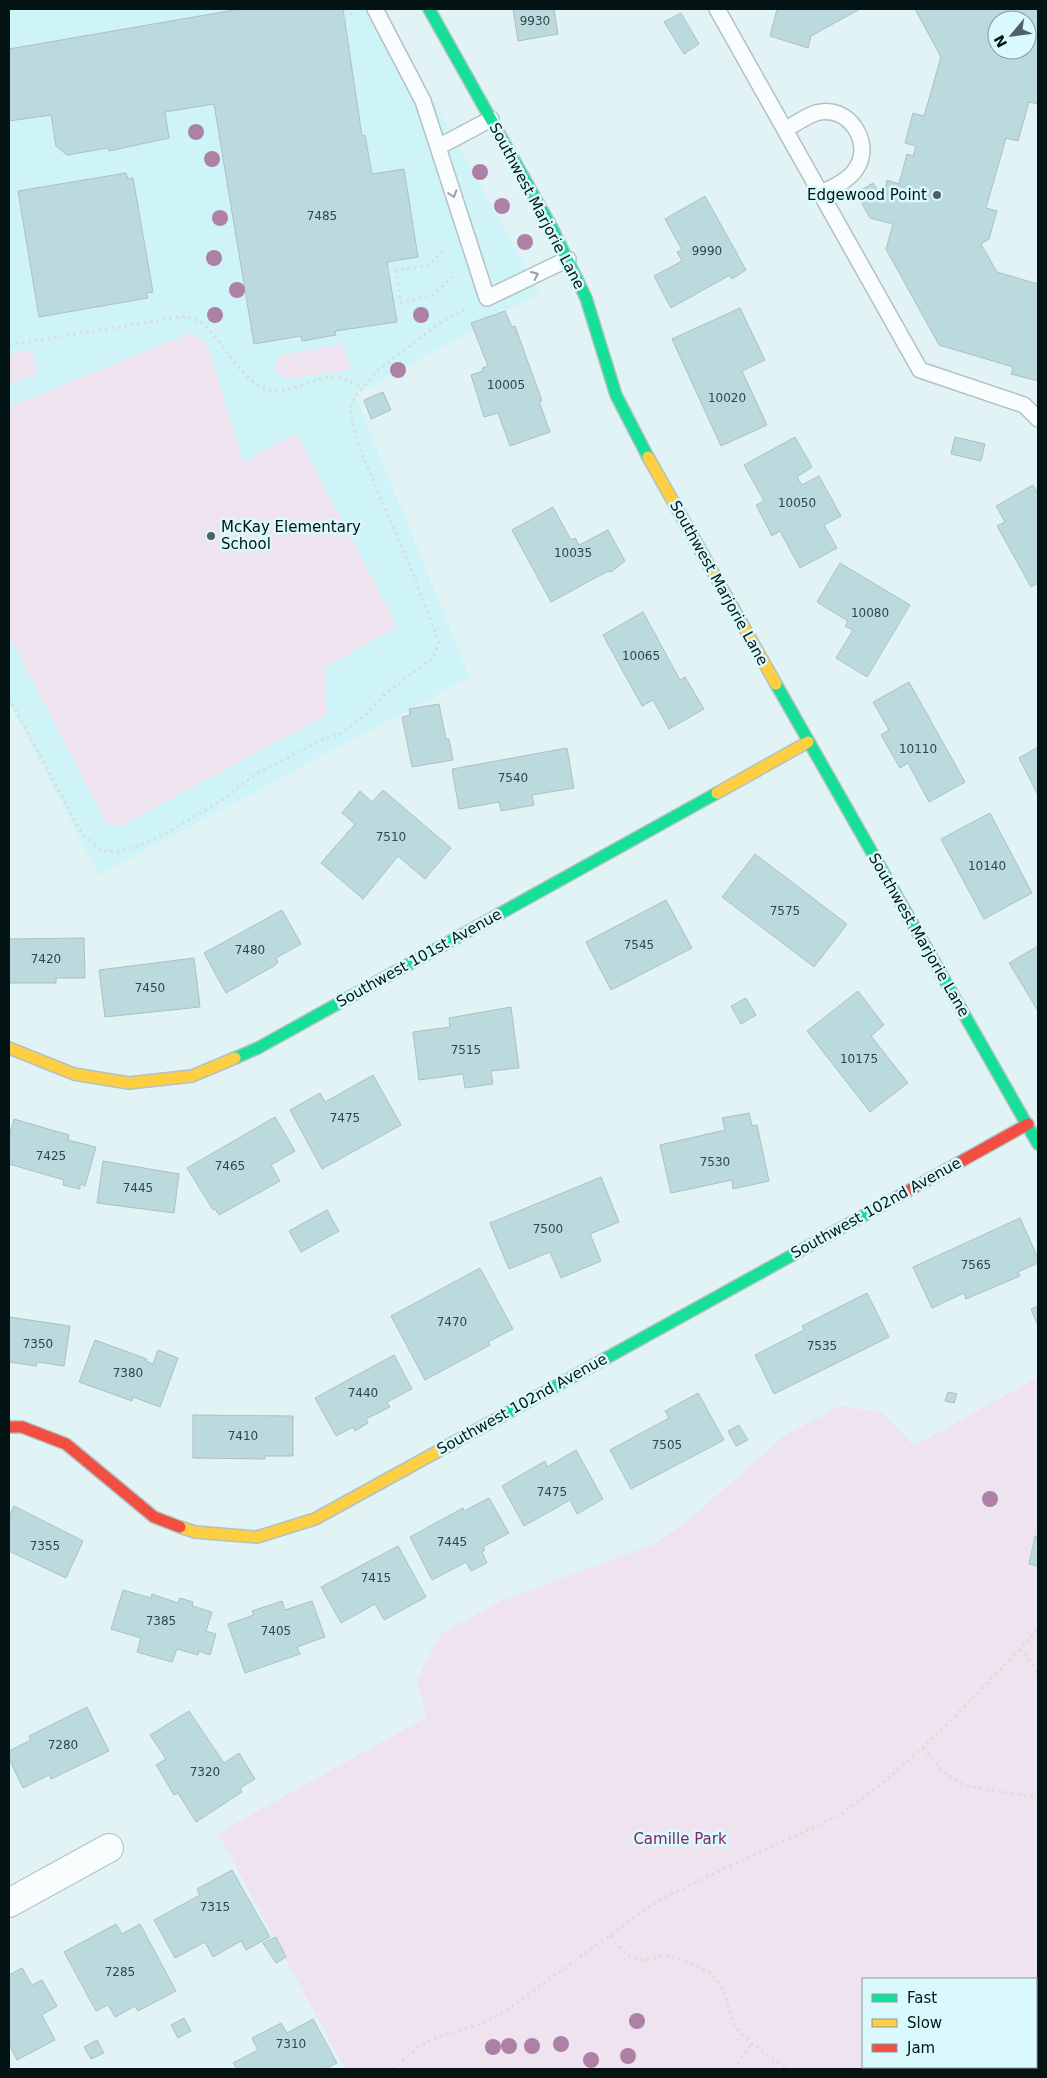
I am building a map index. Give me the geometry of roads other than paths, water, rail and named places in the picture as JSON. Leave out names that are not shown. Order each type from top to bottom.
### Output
[{"type":"street","name":"Southwest Marjorie Lane","points":[[429,9],[568,260],[586,298],[616,395],[629,421],[808,742],[1038,1144]]},
{"type":"street","name":"Southwest 101st Avenue","points":[[9,1048],[74,1074],[129,1083],[192,1076],[258,1048],[808,742]]},
{"type":"street","name":"Southwest 102nd Avenue","points":[[9,1427],[22,1427],[66,1444],[154,1517],[195,1532],[257,1537],[316,1519],[1028,1124]]},
{"type":"street","points":[[9,1903],[109,1848]]},
{"type":"lane","points":[[375,9],[423,101],[487,298],[568,260]]},
{"type":"lane","points":[[718,9],[920,370],[1024,405],[1038,419]]},
{"type":"lane","points":[[785,130],[816,112],[829,112],[841,115],[851,122],[859,132],[862,144],[862,157],[857,169],[848,178],[821,193]]},
{"type":"lane","points":[[438,148],[491,119]]},
{"type":"place","name":"Edgewood Point","points":[[937,195]]},
{"type":"place","name":"McKay Elementary School","points":[[211,536]]},
{"type":"park label","name":"Camille Park","points":[[680,1839]]}]
